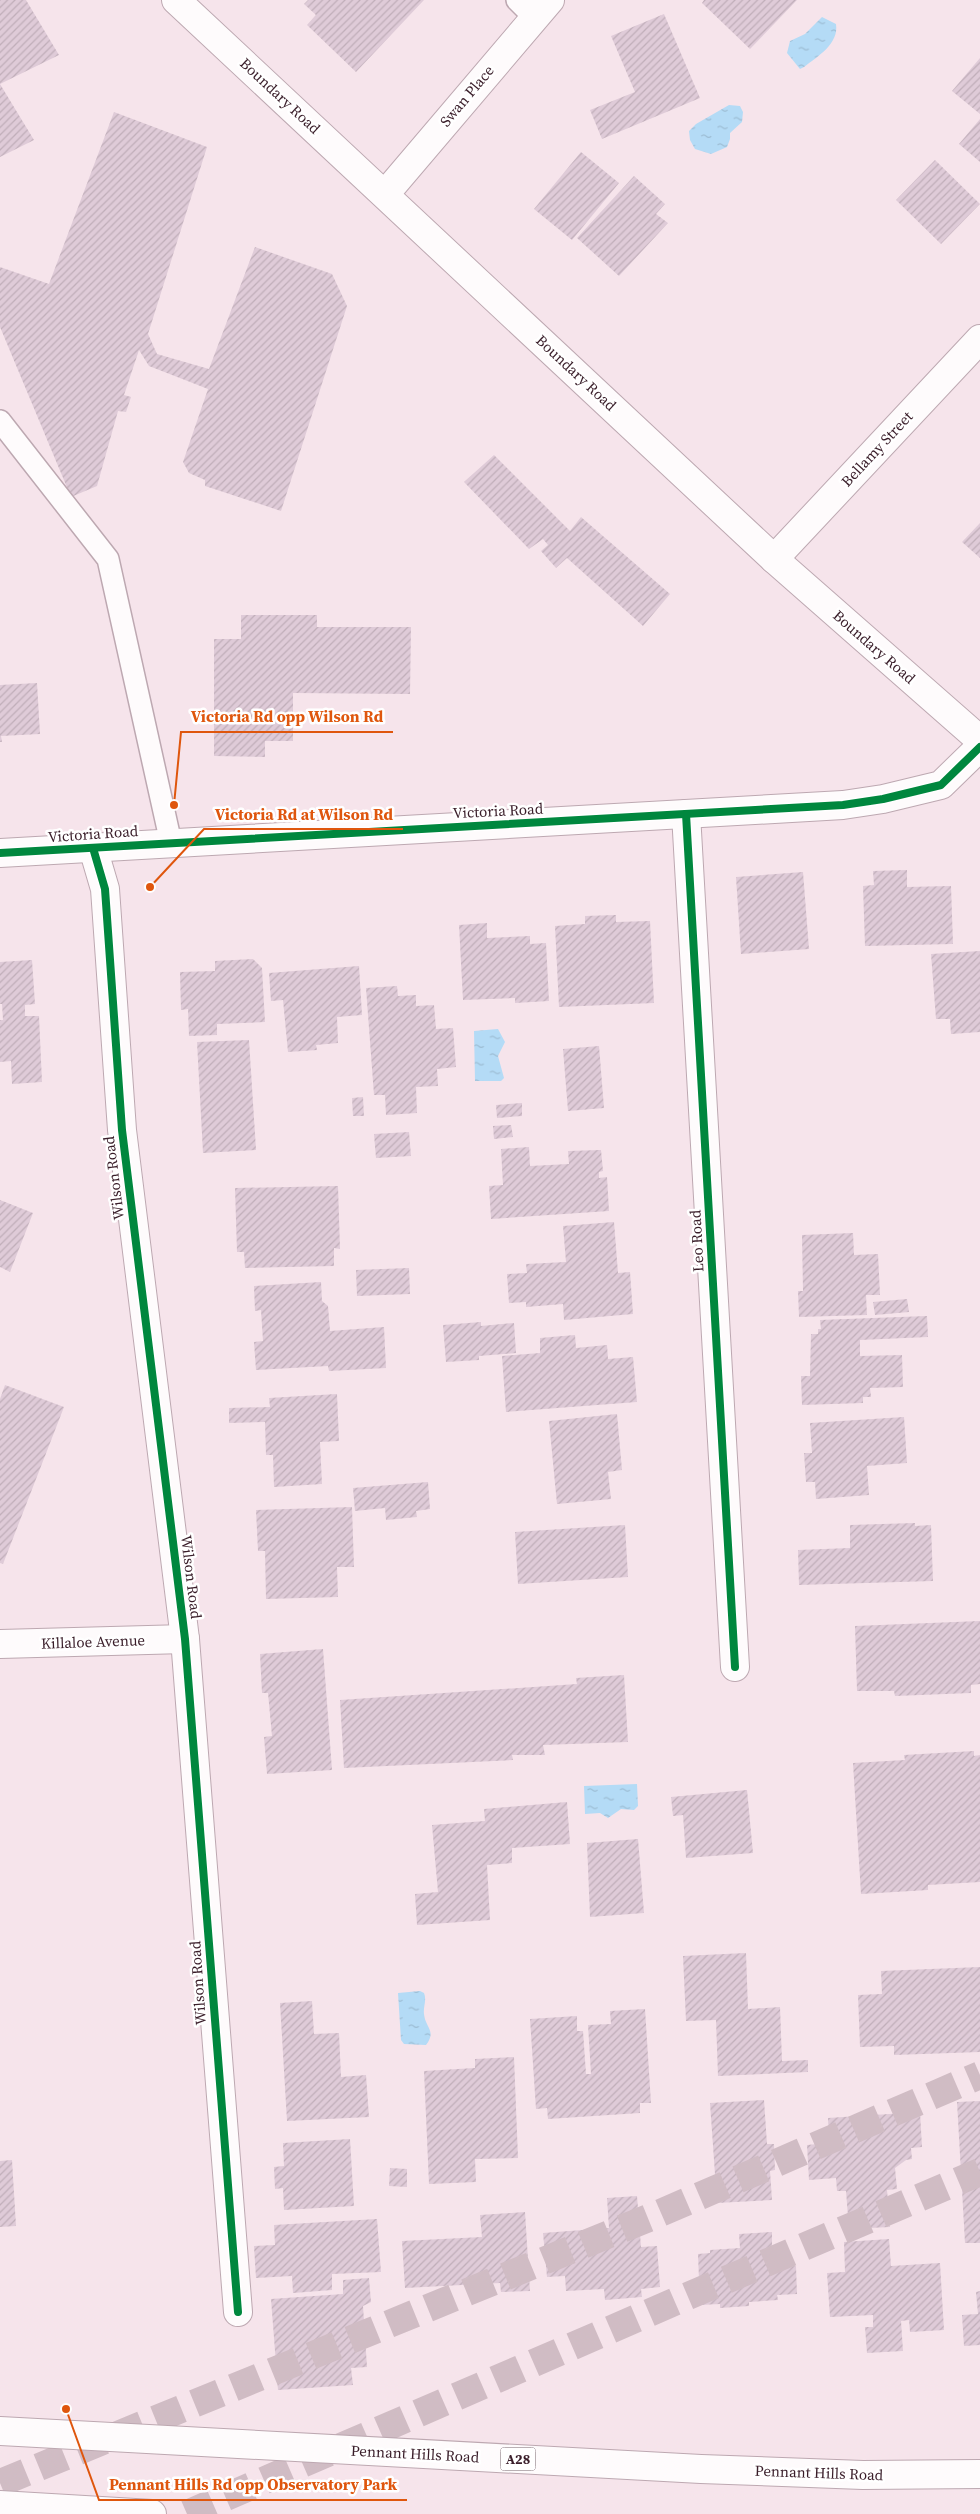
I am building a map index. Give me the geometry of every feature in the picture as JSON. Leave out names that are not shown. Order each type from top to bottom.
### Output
[{"type":"main road","name":"Boundary Road","points":[[176,0],[386,194],[774,559],[980,740]]},
{"type":"main road","name":"Swan Place","points":[[386,194],[533,6]]},
{"type":"main road","name":"Bellamy Street","points":[[774,559],[980,339]]},
{"type":"main road","name":"Victoria Road","points":[[0,854],[843,805],[883,799],[941,785],[980,747]]},
{"type":"main road","name":"Leo Road","points":[[686,814],[735,1667]]},
{"type":"main road","name":"Wilson Road","points":[[93,848],[105,889],[122,1130],[185,1639],[238,2312]]},
{"type":"main road","name":"Killaloe Avenue","points":[[0,1644],[185,1639]]},
{"type":"main road","name":"Pennant Hills Road","points":[[0,2431],[701,2469],[863,2475],[980,2474]]},
{"type":"main road","points":[[0,2505],[152,2514]]},
{"type":"lane","points":[[0,420],[108,559],[171,843]]},
{"type":"water","points":[[822,17],[836,24],[834,38],[821,54],[800,69],[787,53],[790,41],[805,34]]},
{"type":"water","points":[[729,105],[740,106],[743,112],[742,122],[730,133],[727,147],[711,154],[695,149],[690,140],[689,131],[696,124]]},
{"type":"water","points":[[498,1029],[505,1042],[498,1056],[504,1078],[501,1081],[475,1081],[474,1031]]},
{"type":"water","points":[[637,1784],[638,1806],[634,1810],[621,1809],[608,1818],[600,1813],[585,1814],[584,1786]]},
{"type":"water","points":[[420,1991],[425,1996],[424,2014],[430,2029],[429,2040],[426,2045],[404,2044],[401,2040],[398,1993]]},
{"type":"building","points":[[0,0],[26,0],[59,55],[0,84]]},
{"type":"building","points":[[308,0],[424,0],[356,72],[307,25],[316,15],[304,4]]},
{"type":"building","points":[[704,0],[797,0],[750,49],[702,3]]},
{"type":"building","points":[[664,14],[700,98],[602,139],[590,110],[635,92],[611,36]]},
{"type":"building","points":[[980,58],[980,114],[952,91]]},
{"type":"building","points":[[0,84],[34,140],[0,157]]},
{"type":"building","points":[[114,112],[207,147],[148,334],[157,354],[209,369],[255,247],[332,274],[347,306],[281,511],[205,486],[205,480],[189,473],[183,462],[208,389],[149,366],[139,350],[124,395],[131,397],[126,412],[118,411],[97,486],[71,497],[0,327],[0,267],[49,284]]},
{"type":"building","points":[[980,119],[980,162],[959,144]]},
{"type":"building","points":[[581,152],[619,183],[572,240],[534,209]]},
{"type":"building","points":[[935,160],[980,204],[941,244],[896,200]]},
{"type":"building","points":[[634,176],[665,204],[656,214],[668,223],[619,276],[577,238]]},
{"type":"building","points":[[494,455],[570,531],[581,517],[670,594],[643,626],[567,558],[556,568],[541,551],[548,545],[543,539],[529,549],[464,482]]},
{"type":"building","points":[[980,523],[980,558],[962,542]]},
{"type":"building","points":[[241,615],[317,615],[317,627],[411,627],[410,694],[293,693],[293,741],[265,741],[265,757],[214,756],[214,639],[241,639]]},
{"type":"building","points":[[37,683],[40,734],[1,736],[2,742],[0,742],[0,685]]},
{"type":"building","points":[[907,870],[907,887],[951,886],[953,944],[865,946],[863,886],[874,885],[873,871]]},
{"type":"building","points":[[803,872],[809,949],[741,954],[736,877]]},
{"type":"building","points":[[616,915],[616,922],[650,921],[654,1003],[559,1007],[555,926],[585,924],[585,916]]},
{"type":"building","points":[[487,923],[487,938],[530,936],[530,944],[546,943],[549,1001],[515,1003],[515,998],[463,1000],[459,925]]},
{"type":"building","points":[[980,951],[980,1032],[951,1034],[950,1019],[936,1019],[931,954]]},
{"type":"building","points":[[253,959],[262,968],[265,1022],[217,1024],[217,1035],[189,1036],[188,1009],[181,1010],[180,972],[215,971],[215,961]]},
{"type":"building","points":[[32,960],[35,1004],[25,1005],[25,1016],[39,1016],[42,1082],[12,1084],[11,1061],[0,1062],[0,1020],[3,1020],[2,1004],[0,1004],[0,962]]},
{"type":"building","points":[[359,966],[362,1015],[337,1017],[338,1043],[316,1045],[317,1050],[288,1052],[283,1000],[271,1001],[269,973]]},
{"type":"building","points":[[397,986],[398,996],[416,995],[416,1006],[434,1005],[436,1029],[453,1028],[456,1067],[437,1069],[438,1086],[416,1087],[417,1113],[386,1115],[385,1095],[374,1095],[366,988]]},
{"type":"building","points":[[249,1040],[256,1150],[203,1153],[197,1042]]},
{"type":"building","points":[[599,1046],[604,1108],[568,1111],[563,1049]]},
{"type":"building","points":[[363,1097],[364,1116],[353,1116],[352,1098]]},
{"type":"building","points":[[522,1103],[522,1116],[497,1118],[496,1105]]},
{"type":"building","points":[[511,1125],[513,1137],[494,1139],[493,1126]]},
{"type":"building","points":[[409,1132],[411,1156],[376,1158],[374,1134]]},
{"type":"building","points":[[529,1147],[530,1166],[569,1164],[568,1151],[601,1150],[603,1171],[599,1172],[599,1178],[607,1177],[609,1211],[491,1219],[489,1186],[503,1185],[501,1149]]},
{"type":"building","points":[[338,1186],[340,1249],[334,1248],[334,1266],[245,1268],[244,1252],[237,1252],[235,1188]]},
{"type":"building","points":[[0,1200],[33,1213],[10,1272],[0,1267]]},
{"type":"building","points":[[614,1222],[618,1273],[630,1272],[633,1314],[564,1320],[563,1304],[526,1307],[526,1302],[509,1303],[507,1274],[527,1273],[526,1264],[566,1262],[563,1226]]},
{"type":"building","points":[[853,1233],[854,1255],[878,1254],[880,1295],[866,1295],[867,1315],[799,1317],[798,1291],[803,1291],[802,1235]]},
{"type":"building","points":[[409,1268],[410,1294],[357,1296],[356,1270]]},
{"type":"building","points":[[321,1282],[322,1301],[328,1306],[330,1331],[384,1327],[386,1368],[329,1371],[328,1366],[256,1370],[254,1342],[263,1341],[261,1310],[255,1311],[254,1286]]},
{"type":"building","points":[[907,1299],[909,1312],[875,1315],[873,1302]]},
{"type":"building","points":[[927,1316],[928,1337],[860,1340],[860,1356],[902,1355],[903,1387],[870,1388],[871,1397],[863,1397],[863,1403],[802,1405],[801,1376],[810,1376],[811,1334],[818,1334],[818,1329],[821,1329],[820,1320]]},
{"type":"building","points":[[481,1322],[481,1326],[514,1323],[516,1353],[479,1356],[479,1360],[446,1362],[443,1325]]},
{"type":"building","points":[[575,1335],[576,1348],[607,1345],[608,1359],[633,1357],[637,1402],[506,1412],[502,1356],[540,1353],[540,1338]]},
{"type":"building","points":[[5,1385],[64,1407],[3,1564],[0,1563],[0,1399]]},
{"type":"building","points":[[337,1394],[339,1441],[320,1442],[322,1484],[274,1487],[273,1455],[266,1455],[265,1422],[229,1423],[229,1408],[270,1407],[269,1398]]},
{"type":"building","points":[[617,1414],[622,1470],[608,1472],[611,1499],[557,1504],[549,1421]]},
{"type":"building","points":[[904,1417],[907,1463],[867,1466],[869,1495],[816,1499],[815,1482],[806,1482],[804,1453],[812,1453],[810,1423]]},
{"type":"building","points":[[428,1482],[430,1509],[416,1511],[417,1517],[386,1520],[385,1508],[355,1511],[353,1488]]},
{"type":"building","points":[[352,1507],[354,1567],[337,1567],[338,1597],[266,1599],[265,1551],[258,1551],[256,1510]]},
{"type":"building","points":[[915,1523],[915,1526],[931,1525],[933,1581],[799,1585],[798,1550],[850,1548],[850,1525]]},
{"type":"building","points":[[625,1525],[628,1577],[518,1584],[515,1532]]},
{"type":"building","points":[[980,1621],[980,1684],[971,1685],[971,1693],[895,1696],[894,1691],[857,1691],[855,1626]]},
{"type":"building","points":[[323,1649],[332,1770],[267,1774],[264,1737],[272,1736],[268,1693],[262,1693],[260,1654]]},
{"type":"building","points":[[624,1675],[628,1742],[543,1745],[545,1755],[512,1755],[513,1760],[344,1768],[340,1700],[577,1684],[576,1678]]},
{"type":"building","points":[[974,1751],[974,1756],[980,1755],[980,1882],[928,1885],[928,1890],[861,1894],[853,1763],[905,1760],[904,1755]]},
{"type":"building","points":[[747,1790],[753,1853],[686,1858],[683,1815],[673,1816],[671,1797]]},
{"type":"building","points":[[567,1802],[570,1844],[512,1848],[512,1863],[487,1865],[490,1920],[417,1925],[415,1894],[438,1892],[432,1825],[485,1821],[484,1809]]},
{"type":"building","points":[[638,1839],[644,1913],[590,1917],[587,1843]]},
{"type":"building","points":[[746,1953],[748,2009],[780,2007],[782,2061],[808,2060],[808,2072],[718,2076],[716,2020],[686,2021],[683,1956]]},
{"type":"building","points":[[980,1967],[980,2052],[894,2055],[894,2046],[860,2047],[858,1995],[882,1994],[881,1971]]},
{"type":"building","points":[[312,2001],[314,2034],[339,2033],[341,2077],[366,2075],[369,2117],[287,2121],[280,2003]]},
{"type":"building","points":[[645,2009],[651,2103],[640,2103],[640,2113],[548,2119],[547,2108],[536,2109],[530,2019],[577,2016],[577,2031],[583,2031],[586,2074],[591,2074],[588,2025],[611,2024],[610,2011]]},
{"type":"building","points":[[514,2057],[518,2158],[475,2159],[476,2182],[429,2184],[424,2071],[475,2068],[475,2059]]},
{"type":"building","points":[[764,2100],[767,2144],[774,2144],[775,2170],[770,2171],[772,2200],[717,2203],[710,2103]]},
{"type":"building","points":[[980,2101],[980,2243],[965,2243],[957,2102]]},
{"type":"building","points":[[920,2112],[922,2147],[911,2148],[912,2159],[906,2160],[895,2168],[897,2189],[887,2190],[890,2227],[849,2229],[846,2191],[837,2191],[836,2178],[809,2180],[807,2145],[829,2143],[828,2118]]},
{"type":"building","points":[[350,2139],[354,2206],[284,2210],[283,2188],[275,2189],[274,2167],[284,2166],[283,2143]]},
{"type":"building","points":[[12,2160],[16,2226],[0,2227],[0,2161]]},
{"type":"building","points":[[390,2168],[407,2169],[407,2187],[389,2186]]},
{"type":"building","points":[[637,2196],[641,2247],[657,2246],[660,2287],[641,2289],[642,2297],[605,2300],[604,2289],[566,2291],[565,2276],[547,2277],[543,2233],[609,2228],[607,2198]]},
{"type":"building","points":[[525,2212],[530,2291],[501,2292],[500,2283],[405,2288],[402,2241],[482,2237],[480,2215]]},
{"type":"building","points":[[377,2219],[381,2272],[332,2274],[332,2290],[293,2293],[292,2276],[256,2278],[254,2246],[275,2245],[274,2225]]},
{"type":"building","points":[[772,2232],[772,2248],[777,2248],[778,2267],[796,2266],[797,2294],[777,2295],[778,2300],[749,2302],[749,2306],[720,2308],[720,2304],[700,2305],[698,2254],[710,2253],[710,2250],[740,2248],[739,2234]]},
{"type":"building","points":[[889,2239],[891,2266],[940,2263],[944,2330],[910,2332],[909,2320],[901,2321],[903,2351],[867,2353],[865,2327],[873,2327],[873,2315],[830,2317],[827,2273],[845,2272],[844,2242]]},
{"type":"building","points":[[369,2278],[371,2302],[363,2306],[367,2367],[351,2368],[353,2385],[278,2390],[271,2299],[343,2294],[343,2280]]},
{"type":"building","points":[[980,2291],[980,2345],[964,2346],[962,2315],[978,2314],[976,2292]]},
{"type":"tunnel","points":[[0,2483],[651,2217],[980,2075]]},
{"type":"tunnel","points":[[187,2514],[681,2299],[980,2172]]},
{"type":"cycle path","points":[[0,853],[843,805],[883,799],[941,785],[980,747]]},
{"type":"cycle path","points":[[686,814],[735,1667]]},
{"type":"cycle path","points":[[93,848],[105,889],[122,1130],[185,1639],[238,2312]]},
{"type":"place","name":"Victoria Rd opp Wilson Rd","points":[[174,805]]},
{"type":"place","name":"Victoria Rd at Wilson Rd","points":[[150,887]]},
{"type":"place","name":"Pennant Hills Rd opp Observatory Park","points":[[66,2409]]}]
